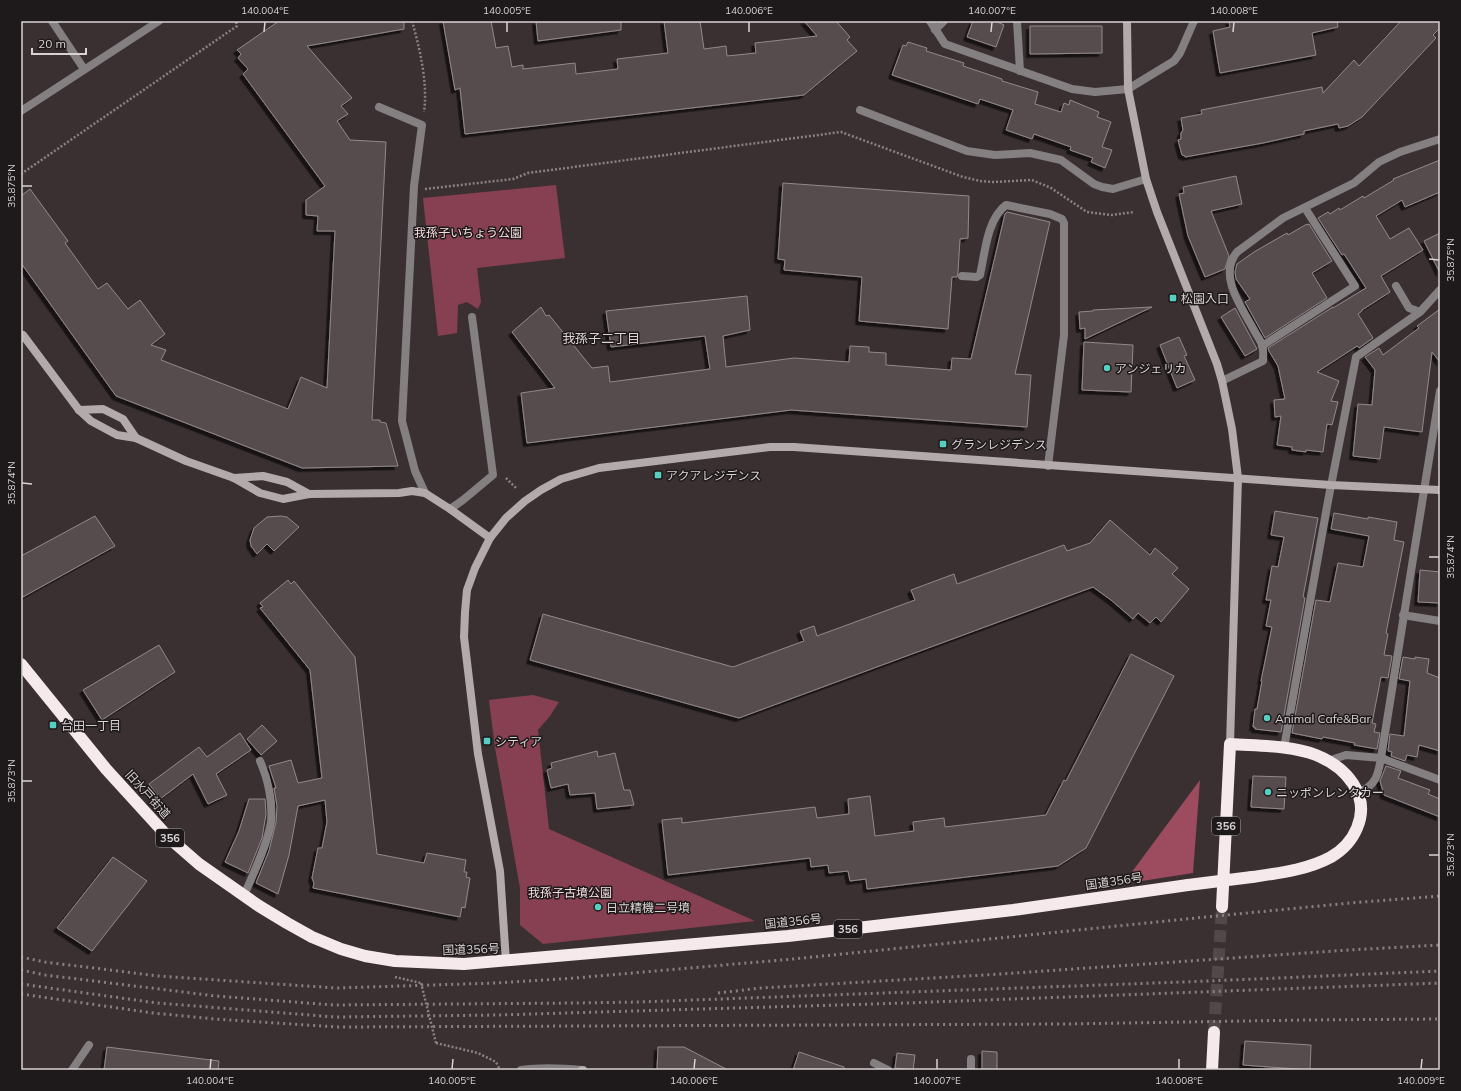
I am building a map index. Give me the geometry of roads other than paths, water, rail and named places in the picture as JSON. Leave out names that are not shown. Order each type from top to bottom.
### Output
[{"type":"highway","name":"旧水戸街道","points":[[21,664],[106,769],[168,837],[199,864],[287,923],[341,949],[365,956]]},
{"type":"highway","name":"国道356号","points":[[365,956],[395,961],[431,964],[506,962],[788,936],[1013,910],[1294,870],[1311,866],[1332,856],[1341,850],[1350,840],[1360,820],[1361,806],[1358,793],[1346,775],[1337,766],[1307,752],[1284,748],[1230,744]]},
{"type":"highway","name":"356","points":[[1222,907],[1230,744]]},
{"type":"highway","points":[[1212,1070],[1214,1032]]},
{"type":"street","points":[[52,21],[84,69]]},
{"type":"street","points":[[21,111],[159,21]]},
{"type":"street","points":[[930,21],[945,44],[1072,89],[1095,92],[1128,89],[1174,60],[1180,52],[1194,21]]},
{"type":"street","points":[[935,30],[944,21]]},
{"type":"street","points":[[1017,21],[1020,71]]},
{"type":"street","points":[[1128,21],[1128,89],[1146,179],[1157,212],[1222,381],[1232,429],[1238,478],[1230,744]]},
{"type":"street","points":[[379,107],[422,125],[414,191],[402,421],[415,471],[425,493]]},
{"type":"street","points":[[860,110],[967,151],[995,155],[1030,153],[1061,160],[1094,184],[1102,187],[1113,189],[1146,179]]},
{"type":"street","points":[[1222,381],[1263,361],[1262,346],[1234,294],[1230,280],[1230,264],[1233,256],[1254,238],[1283,218],[1354,183],[1378,162],[1400,152],[1440,140]]},
{"type":"street","points":[[962,276],[977,277],[980,275],[990,230],[1001,209],[1006,205],[1050,214],[1062,219],[1064,223],[1064,334],[1048,466]]},
{"type":"street","points":[[1262,346],[1355,286],[1305,208]]},
{"type":"street","points":[[1396,286],[1409,308],[1420,312]]},
{"type":"street","points":[[1284,748],[1331,485],[1356,357],[1420,312],[1440,290]]},
{"type":"street","points":[[450,509],[493,475],[472,317]]},
{"type":"street","points":[[22,335],[79,410],[91,421],[117,435],[136,438],[186,461],[234,478],[260,493],[284,499],[309,494],[412,491],[425,493],[490,538]]},
{"type":"street","points":[[1358,793],[1368,789],[1378,775],[1440,391]]},
{"type":"street","points":[[79,410],[103,409],[123,420],[136,438]]},
{"type":"street","points":[[506,962],[500,871],[478,754],[464,637],[464,612],[467,590],[475,568],[490,538],[506,518],[525,501],[561,479],[598,468],[770,447],[810,448],[1331,485],[1440,490]]},
{"type":"street","points":[[234,478],[263,476],[287,482],[309,494]]},
{"type":"street","points":[[1403,615],[1440,621]]},
{"type":"street","points":[[1328,761],[1346,755],[1381,758],[1440,780]]},
{"type":"street","points":[[244,895],[255,871],[271,822],[269,791],[265,771],[260,761]]},
{"type":"street","points":[[72,1070],[89,1045]]},
{"type":"street","points":[[971,1059],[971,1070]]},
{"type":"street","points":[[874,1063],[888,1070]]},
{"type":"street","points":[[521,1070],[538,1068],[582,1070]]},
{"type":"tunnel","points":[[1214,1032],[1222,907]]},
{"type":"railway","points":[[21,957],[45,962],[158,976],[336,988],[496,983],[575,978],[793,959],[1206,917],[1440,896]]},
{"type":"railway","points":[[718,993],[761,988],[1440,945]]},
{"type":"railway","points":[[21,970],[45,975],[216,996],[333,1005],[639,1002],[1440,971]]},
{"type":"railway","points":[[21,984],[157,1003],[335,1017],[498,1015],[906,1003],[1440,983]]},
{"type":"railway","points":[[21,994],[153,1013],[215,1019],[337,1027],[1065,1024],[1440,1019]]},
{"type":"place","name":"松園入口","points":[[1173,298]]},
{"type":"place","name":"アンジェリカ","points":[[1107,368]]},
{"type":"place","name":"グランレジデンス","points":[[943,444]]},
{"type":"place","name":"アクアレジデンス","points":[[658,475]]},
{"type":"place","name":"Animal Cafe&Bar","points":[[1267,718]]},
{"type":"place","name":"台田一丁目","points":[[53,725]]},
{"type":"place","name":"シティア","points":[[487,741]]},
{"type":"place","name":"ニッポンレンタカー","points":[[1268,792]]},
{"type":"place","name":"日立精機二号墳","points":[[598,907]]},
{"type":"district","name":"我孫子二丁目","points":[[601,338]]},
{"type":"park label","name":"我孫子いちょう公園","points":[[468,232]]},
{"type":"park label","name":"我孫子古墳公園","points":[[570,892]]}]
